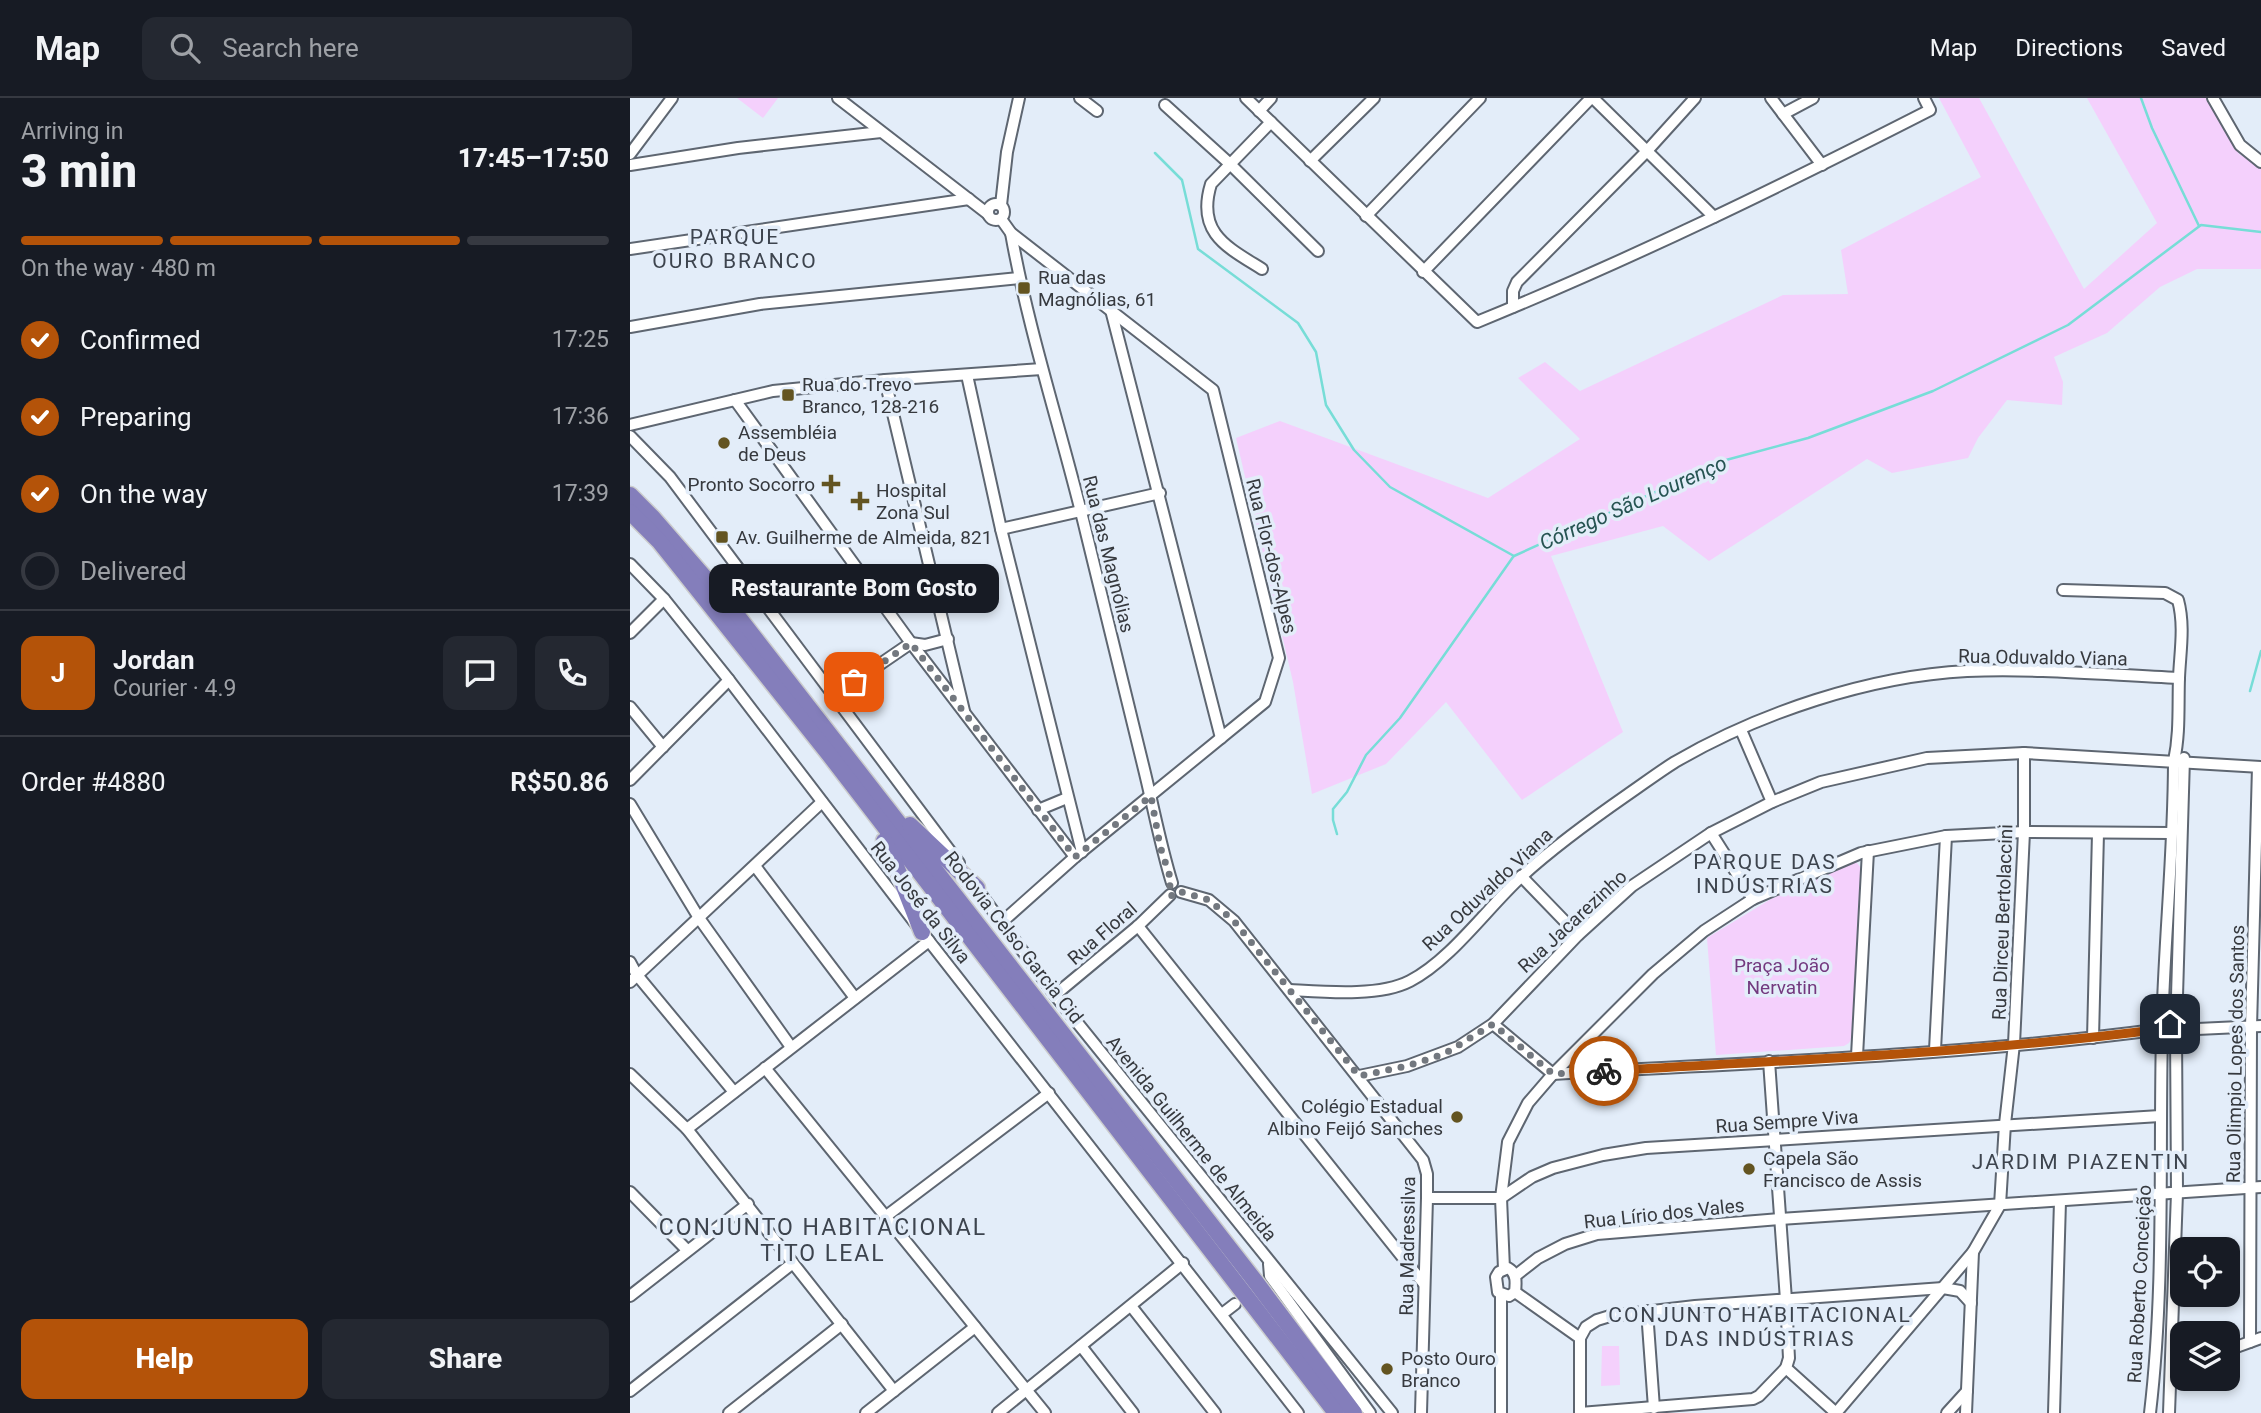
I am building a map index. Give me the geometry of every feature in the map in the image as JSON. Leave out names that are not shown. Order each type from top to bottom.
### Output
[{"type":"highway","points":[[630,488],[653,518]]},
{"type":"highway","name":"Rodovia Celso Garcia Cid","points":[[630,495],[732,609],[1255,1281],[1354,1413]]},
{"type":"highway","name":"Rodovia Celso Garcia Cid","points":[[630,512],[659,541],[828,753],[1336,1413]]},
{"type":"highway","points":[[828,753],[841,779],[892,856],[925,936]]},
{"type":"highway","points":[[850,760],[904,820],[977,888]]},
{"type":"street","points":[[630,154],[672,98]]},
{"type":"street","points":[[838,98],[993,220],[1001,219],[1004,212],[1001,205],[1007,152],[1019,98]]},
{"type":"street","points":[[1080,98],[1097,111]]},
{"type":"street","points":[[1246,98],[1477,322],[1714,217],[1822,165],[1930,110],[1924,98]]},
{"type":"street","points":[[1259,111],[1271,98]]},
{"type":"street","points":[[1310,161],[1374,98]]},
{"type":"street","points":[[1366,216],[1479,98]]},
{"type":"street","points":[[1423,272],[1592,98],[1714,217]]},
{"type":"street","points":[[1513,307],[1513,291],[1517,282],[1647,151],[1695,98]]},
{"type":"street","points":[[1770,98],[1822,165]]},
{"type":"street","points":[[1783,114],[1813,98]]},
{"type":"street","points":[[2213,98],[2240,145],[2261,162]]},
{"type":"street","points":[[1165,106],[1230,164],[1318,251]]},
{"type":"street","points":[[1262,269],[1222,243],[1211,227],[1207,196],[1211,184],[1270,122]]},
{"type":"street","points":[[630,165],[738,148],[881,132]]},
{"type":"street","points":[[630,248],[969,199]]},
{"type":"street","points":[[988,214],[990,206],[1001,205]]},
{"type":"street","name":"Rua Flor-dos-Alpes","points":[[1001,219],[1011,233],[1213,390],[1279,657],[1265,702],[1079,854],[1002,922]]},
{"type":"street","name":"Rua das Magnólias","points":[[1011,233],[1019,278],[1082,512],[1151,796],[1160,846],[1174,890]]},
{"type":"street","points":[[630,327],[760,304],[1019,278]]},
{"type":"street","points":[[1111,310],[1222,738]]},
{"type":"street","points":[[630,425],[773,391],[1042,369]]},
{"type":"street","points":[[967,375],[1079,854]]},
{"type":"street","points":[[886,380],[965,715]]},
{"type":"street","points":[[735,400],[965,715],[1038,810],[1079,854]]},
{"type":"street","name":"Avenida Guilherme de Almeida","points":[[630,436],[670,478],[835,695],[1055,995],[1269,1261],[1271,1276],[1392,1413]]},
{"type":"street","points":[[1002,529],[1160,494]]},
{"type":"street","name":"Rua José da Silva","points":[[630,564],[663,599],[729,680],[925,936],[1283,1391]]},
{"type":"street","name":"Rua Roberto Conceição","points":[[2063,590],[2165,593],[2178,600],[2183,617],[2179,678],[2177,1321]]},
{"type":"street","points":[[630,633],[663,599]]},
{"type":"street","points":[[835,695],[911,643],[925,645],[948,639]]},
{"type":"street","name":"Rua Oduvaldo Viana","points":[[1290,990],[1376,990],[1410,981],[1441,958],[1521,876],[1574,832],[1675,762],[1788,710],[1881,683],[1965,671],[2038,671],[2179,678]]},
{"type":"street","points":[[630,780],[729,680]]},
{"type":"street","points":[[630,707],[663,747]]},
{"type":"street","points":[[1741,730],[1772,802]]},
{"type":"street","name":"Rua Jacarezinho","points":[[1359,1076],[1407,1066],[1444,1054],[1493,1024],[1578,935],[1632,886],[1711,833],[1772,802],[1821,782],[1927,758],[2024,753],[2260,767]]},
{"type":"street","name":"Rua Dirceu Bertolaccini","points":[[1836,1413],[1973,1252],[2000,1205],[2014,1044],[2024,832],[2024,753]]},
{"type":"street","name":"Rua Roberto Conceição","points":[[2150,1413],[2155,1371],[2162,1194],[2162,1029],[2171,834],[2179,762]]},
{"type":"street","name":"Rua Olimpio Lopes dos Santos","points":[[2255,1340],[2260,767]]},
{"type":"street","points":[[1038,810],[1067,798]]},
{"type":"street","points":[[634,978],[822,802]]},
{"type":"street","points":[[630,804],[699,918],[791,1047]]},
{"type":"street","points":[[1501,1413],[1501,1294],[1496,1286],[1496,1277],[1504,1269],[1501,1198],[1508,1142],[1528,1103],[1553,1074],[1662,966],[1704,931],[1753,898],[1868,851],[1946,836],[2024,832],[2171,834]]},
{"type":"street","points":[[1711,833],[1753,898]]},
{"type":"street","points":[[2093,1038],[2098,833]]},
{"type":"street","points":[[1935,1051],[1946,836]]},
{"type":"street","points":[[1857,1056],[1868,851]]},
{"type":"street","points":[[755,866],[855,998]]},
{"type":"street","points":[[1521,876],[1578,935]]},
{"type":"street","name":"Rua Floral","points":[[1055,995],[1138,926],[1174,890]]},
{"type":"street","name":"Rua Madressilva","points":[[1174,890],[1209,900],[1234,921],[1421,1154],[1427,1174],[1427,1198],[1418,1410]]},
{"type":"street","points":[[1138,926],[1424,1284]]},
{"type":"street","points":[[687,1129],[855,998],[925,936]]},
{"type":"street","points":[[630,962],[634,978],[734,1092]]},
{"type":"street","points":[[1493,1024],[1553,1074],[1935,1051],[2093,1038],[2162,1029],[2166,1024],[2176,1030],[2256,1026]]},
{"type":"street","points":[[1769,1061],[1786,1300],[1789,1358],[1786,1368],[1753,1399],[1580,1413],[1580,1338],[1586,1327],[1597,1320],[1695,1306],[1786,1300],[1943,1288],[1960,1291],[1971,1303]]},
{"type":"street","points":[[765,1068],[1045,1413]]},
{"type":"street","points":[[630,1074],[687,1129],[894,1391]]},
{"type":"street","points":[[886,1217],[1049,1093]]},
{"type":"street","name":"Rua Sempre Viva","points":[[1501,1198],[1543,1172],[1593,1157],[1646,1148],[2161,1116]]},
{"type":"street","name":"Rua Lírio dos Vales","points":[[1515,1276],[1538,1258],[1583,1237],[1780,1219],[2256,1188]]},
{"type":"street","points":[[630,1192],[687,1250]]},
{"type":"street","points":[[1427,1198],[1501,1198]]},
{"type":"street","points":[[2054,1413],[2060,1201]]},
{"type":"street","points":[[630,1295],[748,1204]]},
{"type":"street","points":[[1966,1413],[1973,1252]]},
{"type":"street","points":[[630,1391],[793,1263]]},
{"type":"street","points":[[998,1413],[1183,1264]]},
{"type":"street","points":[[1504,1269],[1512,1270],[1515,1276],[1515,1292]]},
{"type":"street","points":[[1271,1276],[1370,1413]]},
{"type":"street","points":[[1501,1294],[1509,1296],[1515,1292]]},
{"type":"street","points":[[1515,1292],[1580,1338]]},
{"type":"street","points":[[1222,1314],[1235,1304]]},
{"type":"street","points":[[1131,1306],[1215,1413]]},
{"type":"street","points":[[1647,1311],[1654,1408]]},
{"type":"street","points":[[729,1413],[842,1324]]},
{"type":"street","points":[[866,1413],[975,1327]]},
{"type":"street","points":[[1081,1346],[1133,1413]]},
{"type":"street","points":[[1786,1368],[1836,1413]]},
{"type":"street","points":[[2155,1371],[2170,1370]]},
{"type":"street","points":[[1283,1391],[1298,1413]]},
{"type":"street","points":[[1283,1391],[1303,1413]]},
{"type":"street","points":[[1947,1413],[1967,1391]]},
{"type":"street","name":"Rua Roberto Conceição","points":[[2169,1413],[2173,1391]]},
{"type":"green space","points":[[737,98],[778,98],[763,118]]},
{"type":"green space","points":[[1939,98],[1979,98],[2084,289],[2157,223],[2087,98],[2208,98],[2239,154],[2261,166],[2261,269],[2197,269],[2160,287],[2107,333],[2054,357],[2063,382],[2062,405],[2007,400],[1978,438],[1968,458],[1892,473],[1867,459],[1709,561],[1663,526],[1551,556],[1623,732],[1522,800],[1446,702],[1386,764],[1312,794],[1293,682],[1236,438],[1280,421],[1488,498],[1580,439],[1518,378],[1545,362],[1580,391],[1783,295],[1848,294],[1841,250],[1981,177]]},
{"type":"green space","name":"Praça João Nervatin","points":[[1857,863],[1861,868],[1852,1037],[1849,1043],[1844,1046],[1716,1055],[1707,938],[1771,899]]},
{"type":"green space","points":[[1602,1346],[1619,1346],[1620,1385],[1601,1386]]},
{"type":"waterway","points":[[2141,98],[2152,128],[2199,226]]},
{"type":"waterway","name":"Córrego São Lourenço","points":[[1155,153],[1182,180],[1198,249],[1298,323],[1316,352],[1326,405],[1354,450],[1390,487],[1514,556],[1726,460],[1808,438],[1933,391],[2068,325],[2201,225],[2261,232]]},
{"type":"waterway","points":[[1337,834],[1333,809],[1347,792],[1366,755],[1400,718],[1513,557]]},
{"type":"waterway","points":[[2250,691],[2261,651]]},
{"type":"way so far","points":[[854,682],[911,643],[1075,857],[1151,796],[1160,846],[1172,883],[1168,893],[1174,897],[1181,892],[1209,900],[1234,921],[1359,1076],[1407,1066],[1444,1054],[1493,1024],[1553,1074],[1604,1071]]},
{"type":"place","name":"Rua das Magnólias, 61","points":[[1024,288]]},
{"type":"place","name":"Rua do Trevo Branco, 128-216","points":[[788,395]]},
{"type":"place","name":"Assembléia de Deus","points":[[724,443]]},
{"type":"place","name":"Pronto Socorro","points":[[831,484]]},
{"type":"place","name":"Hospital Zona Sul","points":[[860,501]]},
{"type":"place","name":"Av. Guilherme de Almeida, 821","points":[[722,537]]},
{"type":"place","name":"Restaurante Bom Gosto","points":[[854,682]]},
{"type":"place","name":"Colégio Estadual Albino Feijó Sanches","points":[[1457,1117]]},
{"type":"place","name":"Capela São Francisco de Assis","points":[[1749,1169]]},
{"type":"place","name":"Posto Ouro Branco","points":[[1387,1369]]},
{"type":"district","name":"PARQUE OURO BRANCO","points":[[735,249]]},
{"type":"district","name":"PARQUE DAS INDÚSTRIAS","points":[[1765,874]]},
{"type":"district","name":"JARDIM PIAZENTIN","points":[[2081,1162]]},
{"type":"district","name":"CONJUNTO HABITACIONAL TITO LEAL","points":[[823,1240]]},
{"type":"district","name":"CONJUNTO HABITACIONAL DAS INDÚSTRIAS","points":[[1760,1327]]},
{"type":"route","points":[[1604,1071],[1935,1051],[2093,1038],[2162,1029],[2170,1035],[2176,1030],[2170,1024]]}]
